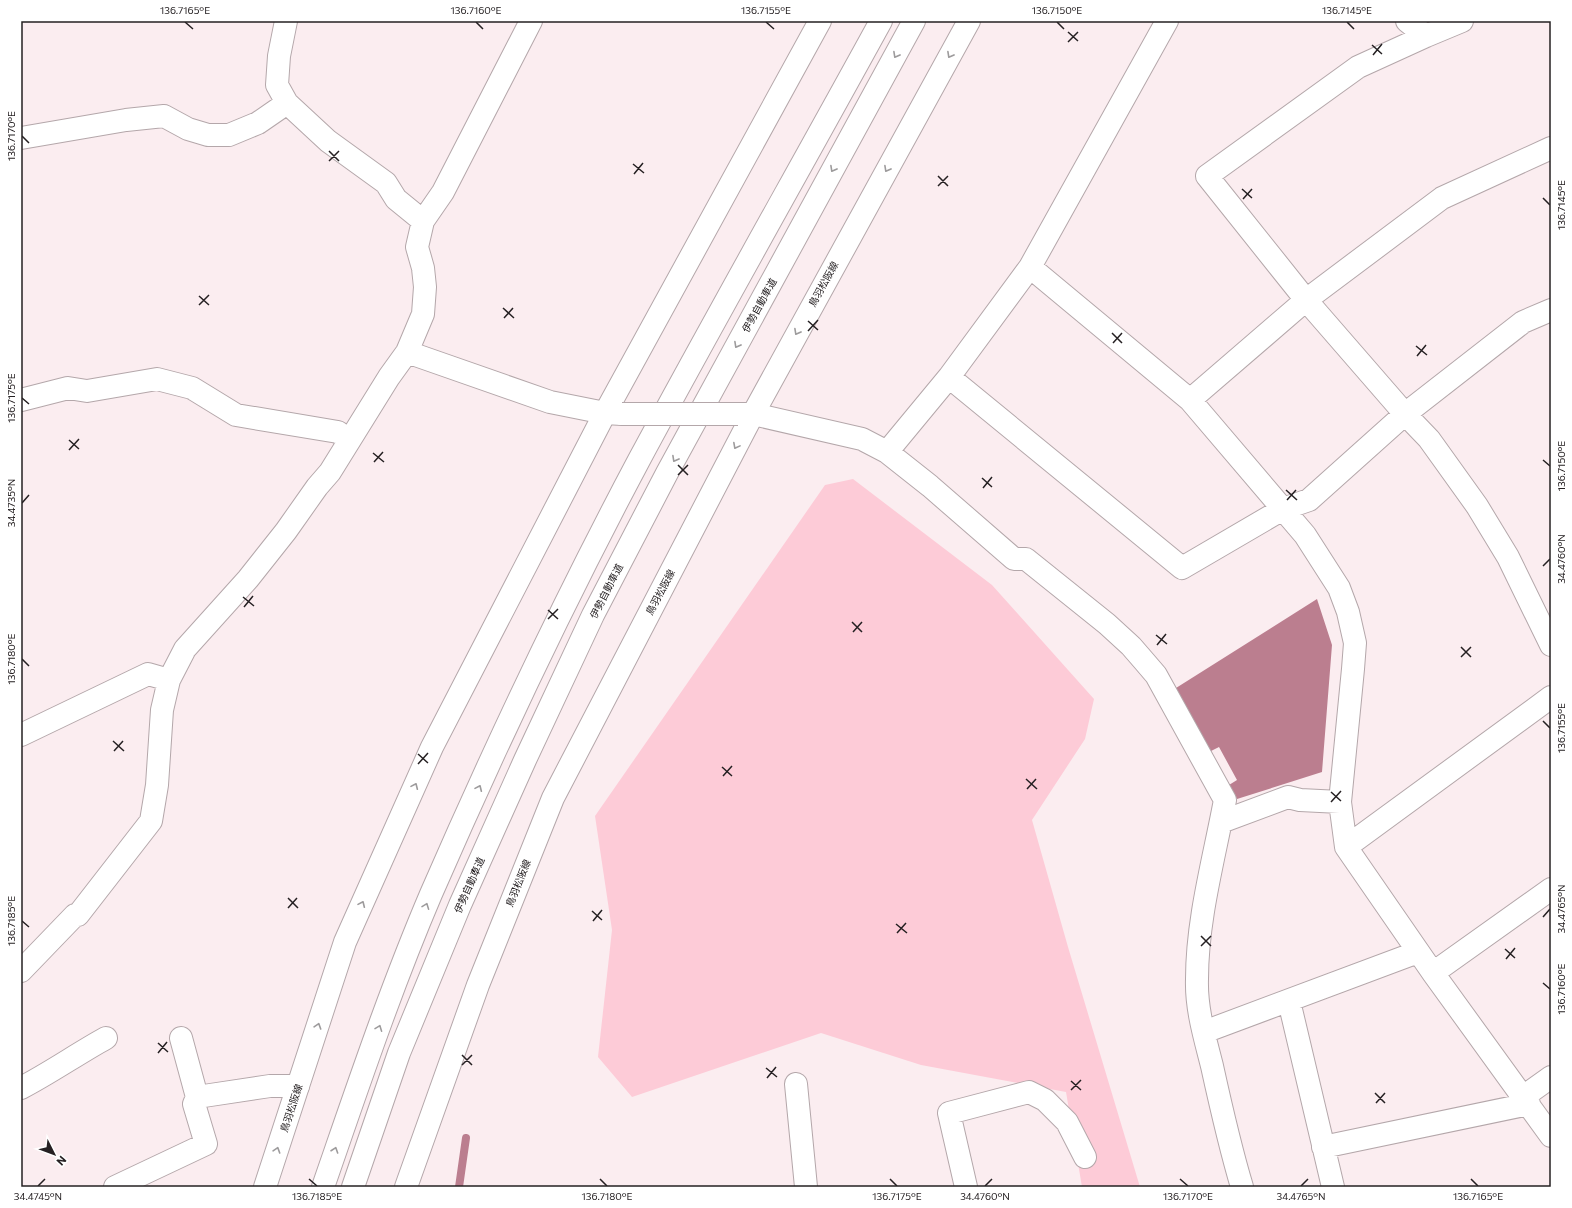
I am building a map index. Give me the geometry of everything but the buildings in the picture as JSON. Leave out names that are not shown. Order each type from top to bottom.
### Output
[{"type":"main road","points":[[286,21],[279,56],[277,85],[287,103],[328,141],[386,183],[396,199],[423,221]]},
{"type":"main road","points":[[21,971],[75,915],[78,915],[151,821],[157,785],[162,710],[169,680],[185,649],[248,579],[286,531],[317,487],[330,472],[407,352],[423,314],[425,287],[423,268],[417,247],[423,221],[443,192],[531,21]]},
{"type":"main road","name":"鳥羽松阪線","points":[[265,1187],[345,942],[428,755],[614,414],[820,21]]},
{"type":"main road","points":[[323,1187],[371,1047],[430,897],[495,751],[565,604],[639,461],[881,21]]},
{"type":"main road","name":"伊勢自動車道","points":[[353,1187],[399,1053],[460,905],[525,760],[593,615],[667,473],[914,21]]},
{"type":"main road","name":"鳥羽松阪線","points":[[406,1187],[478,985],[553,798],[745,414],[968,21]]},
{"type":"main road","points":[[886,452],[949,377],[1030,267],[1167,21]]},
{"type":"main road","points":[[1406,21],[1426,36]]},
{"type":"main road","points":[[1462,21],[1358,67],[1207,176],[1306,300],[1405,414],[1429,439],[1477,506],[1508,557],[1551,645]]},
{"type":"main road","points":[[21,138],[126,120],[164,116],[188,129],[208,135],[229,135],[258,122],[287,103]]},
{"type":"main road","points":[[1190,400],[1306,300],[1442,198],[1551,148]]},
{"type":"main road","points":[[1030,267],[1190,400],[1305,535],[1339,588],[1348,612],[1354,643],[1354,669],[1340,802],[1346,847],[1418,952],[1551,1136]]},
{"type":"main road","points":[[949,377],[1182,568],[1283,509],[1309,500],[1405,414],[1523,322],[1551,310]]},
{"type":"main road","points":[[407,352],[550,402],[614,414],[745,414],[862,439],[886,452],[930,486],[1014,559],[1026,559],[1107,624],[1131,646],[1156,676],[1225,800],[1200,926],[1196,982],[1198,1004],[1204,1032],[1232,1152],[1242,1187]]},
{"type":"main road","points":[[21,400],[68,388],[87,391],[157,379],[192,388],[236,414],[338,432],[349,441]]},
{"type":"main road","points":[[21,735],[148,674],[169,680]]},
{"type":"main road","points":[[1346,847],[1551,697]]},
{"type":"main road","points":[[1221,822],[1288,797],[1300,800],[1340,802]]},
{"type":"main road","points":[[1433,973],[1551,889]]},
{"type":"main road","points":[[1204,1032],[1418,952]]},
{"type":"main road","points":[[1288,1001],[1333,1187]]},
{"type":"main road","points":[[21,1088],[50,1073],[76,1054],[106,1038]]},
{"type":"main road","points":[[115,1187],[206,1144],[194,1104],[197,1097],[180,1038]]},
{"type":"main road","points":[[1323,1147],[1526,1100],[1551,1077]]},
{"type":"main road","points":[[796,1084],[806,1187]]},
{"type":"main road","points":[[197,1097],[270,1086],[298,1086]]},
{"type":"main road","points":[[966,1187],[949,1113],[1029,1092],[1045,1100],[1067,1122],[1085,1157]]},
{"type":"shaded area","points":[[853,479],[992,585],[1094,699],[1085,739],[1032,820],[1068,947],[1140,1187],[1082,1187],[1066,1092],[921,1065],[821,1033],[632,1097],[598,1057],[612,930],[595,816],[825,485]]},
{"type":"shaded area","points":[[1317,599],[1332,645],[1322,772],[1237,799],[1229,785],[1237,780],[1219,747],[1209,752],[1176,688]]},
{"type":"waterway","points":[[459,1187],[466,1138]]}]
